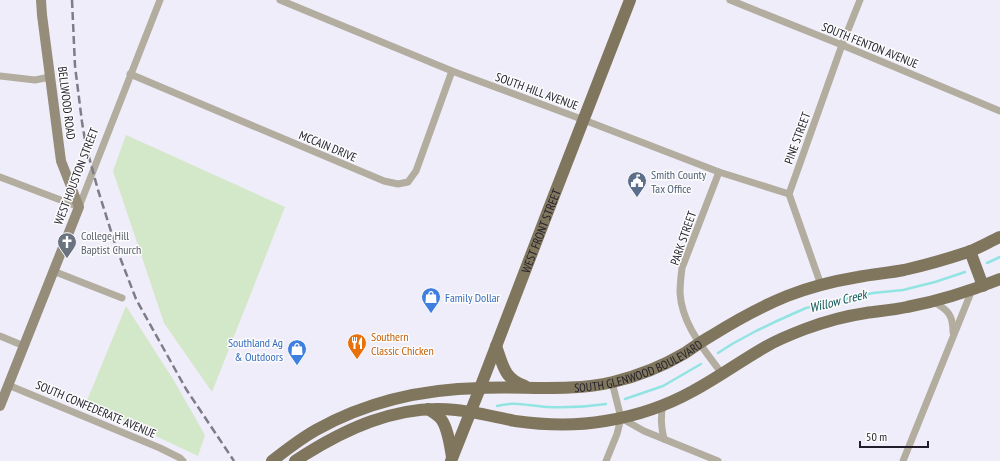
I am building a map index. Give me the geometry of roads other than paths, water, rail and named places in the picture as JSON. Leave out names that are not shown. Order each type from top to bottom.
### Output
[{"type":"main road","name":"WEST FRONT STREET","points":[[452,459],[630,0]]},
{"type":"main road","name":"SOUTH GLENWOOD BOULEVARD","points":[[272,461],[318,429],[351,414],[395,399],[433,391],[480,388],[577,387],[612,382],[641,374],[670,361],[754,311],[787,296],[821,285],[859,276],[897,271],[954,257],[1000,237]]},
{"type":"main road","points":[[970,251],[977,288]]},
{"type":"main road","points":[[295,461],[322,444],[356,427],[410,411],[428,409],[455,410],[515,420],[552,424],[587,424],[645,412],[690,393],[769,345],[806,328],[843,317],[933,302],[999,280]]},
{"type":"main road","points":[[496,346],[504,368],[510,378],[528,388]]},
{"type":"main road","points":[[428,409],[437,415],[444,424],[452,459]]},
{"type":"street","name":"BELLWOOD ROAD","points":[[41,0],[61,161],[79,207]]},
{"type":"street","name":"WEST HOUSTON STREET","points":[[0,406],[160,0]]},
{"type":"street","name":"SOUTH HILL AVENUE","points":[[280,0],[452,71],[719,172],[788,194]]},
{"type":"street","name":"SOUTH FENTON AVENUE","points":[[730,0],[1000,111]]},
{"type":"street","name":"PINE STREET","points":[[788,194],[842,45],[860,0]]},
{"type":"street","name":"MCCAIN DRIVE","points":[[130,74],[384,181],[398,184],[408,182],[416,171],[452,71]]},
{"type":"street","points":[[0,76],[35,80],[50,77]]},
{"type":"street","name":"PARK STREET","points":[[719,172],[682,268],[680,294],[682,305],[689,324],[700,343],[722,374]]},
{"type":"street","points":[[0,177],[79,207]]},
{"type":"street","points":[[788,194],[821,285]]},
{"type":"street","points":[[53,271],[122,298]]},
{"type":"street","points":[[903,461],[952,336],[977,288]]},
{"type":"street","points":[[933,302],[944,308],[950,316],[953,325],[952,336]]},
{"type":"street","points":[[0,336],[24,346]]},
{"type":"street","points":[[606,461],[617,434],[621,418],[612,382]]},
{"type":"street","name":"SOUTH CONFEDERATE AVENUE","points":[[8,385],[160,448],[175,455],[183,461]]},
{"type":"street","points":[[663,405],[661,420],[664,439]]},
{"type":"street","points":[[621,418],[644,431],[718,461]]},
{"type":"waterway","name":"Willow Creek","points":[[987,263],[1000,257]]},
{"type":"waterway","name":"Willow Creek","points":[[718,353],[756,331],[806,308],[873,293],[903,290],[935,282],[965,272]]},
{"type":"waterway","name":"Willow Creek","points":[[625,399],[663,386],[701,364]]},
{"type":"waterway","name":"Willow Creek","points":[[497,406],[516,404],[547,407],[584,407],[606,404]]},
{"type":"railway","points":[[72,0],[75,66],[86,146],[116,247],[136,299],[186,389],[234,461]]},
{"type":"place","name":"Smith County Tax Office","points":[[637,198]]},
{"type":"place","name":"College Hill Baptist Church","points":[[67,259]]},
{"type":"place","name":"Family Dollar","points":[[431,314]]},
{"type":"place","name":"Southern Classic Chicken","points":[[357,360]]},
{"type":"place","name":"Southland Ag & Outdoors","points":[[297,366]]}]
